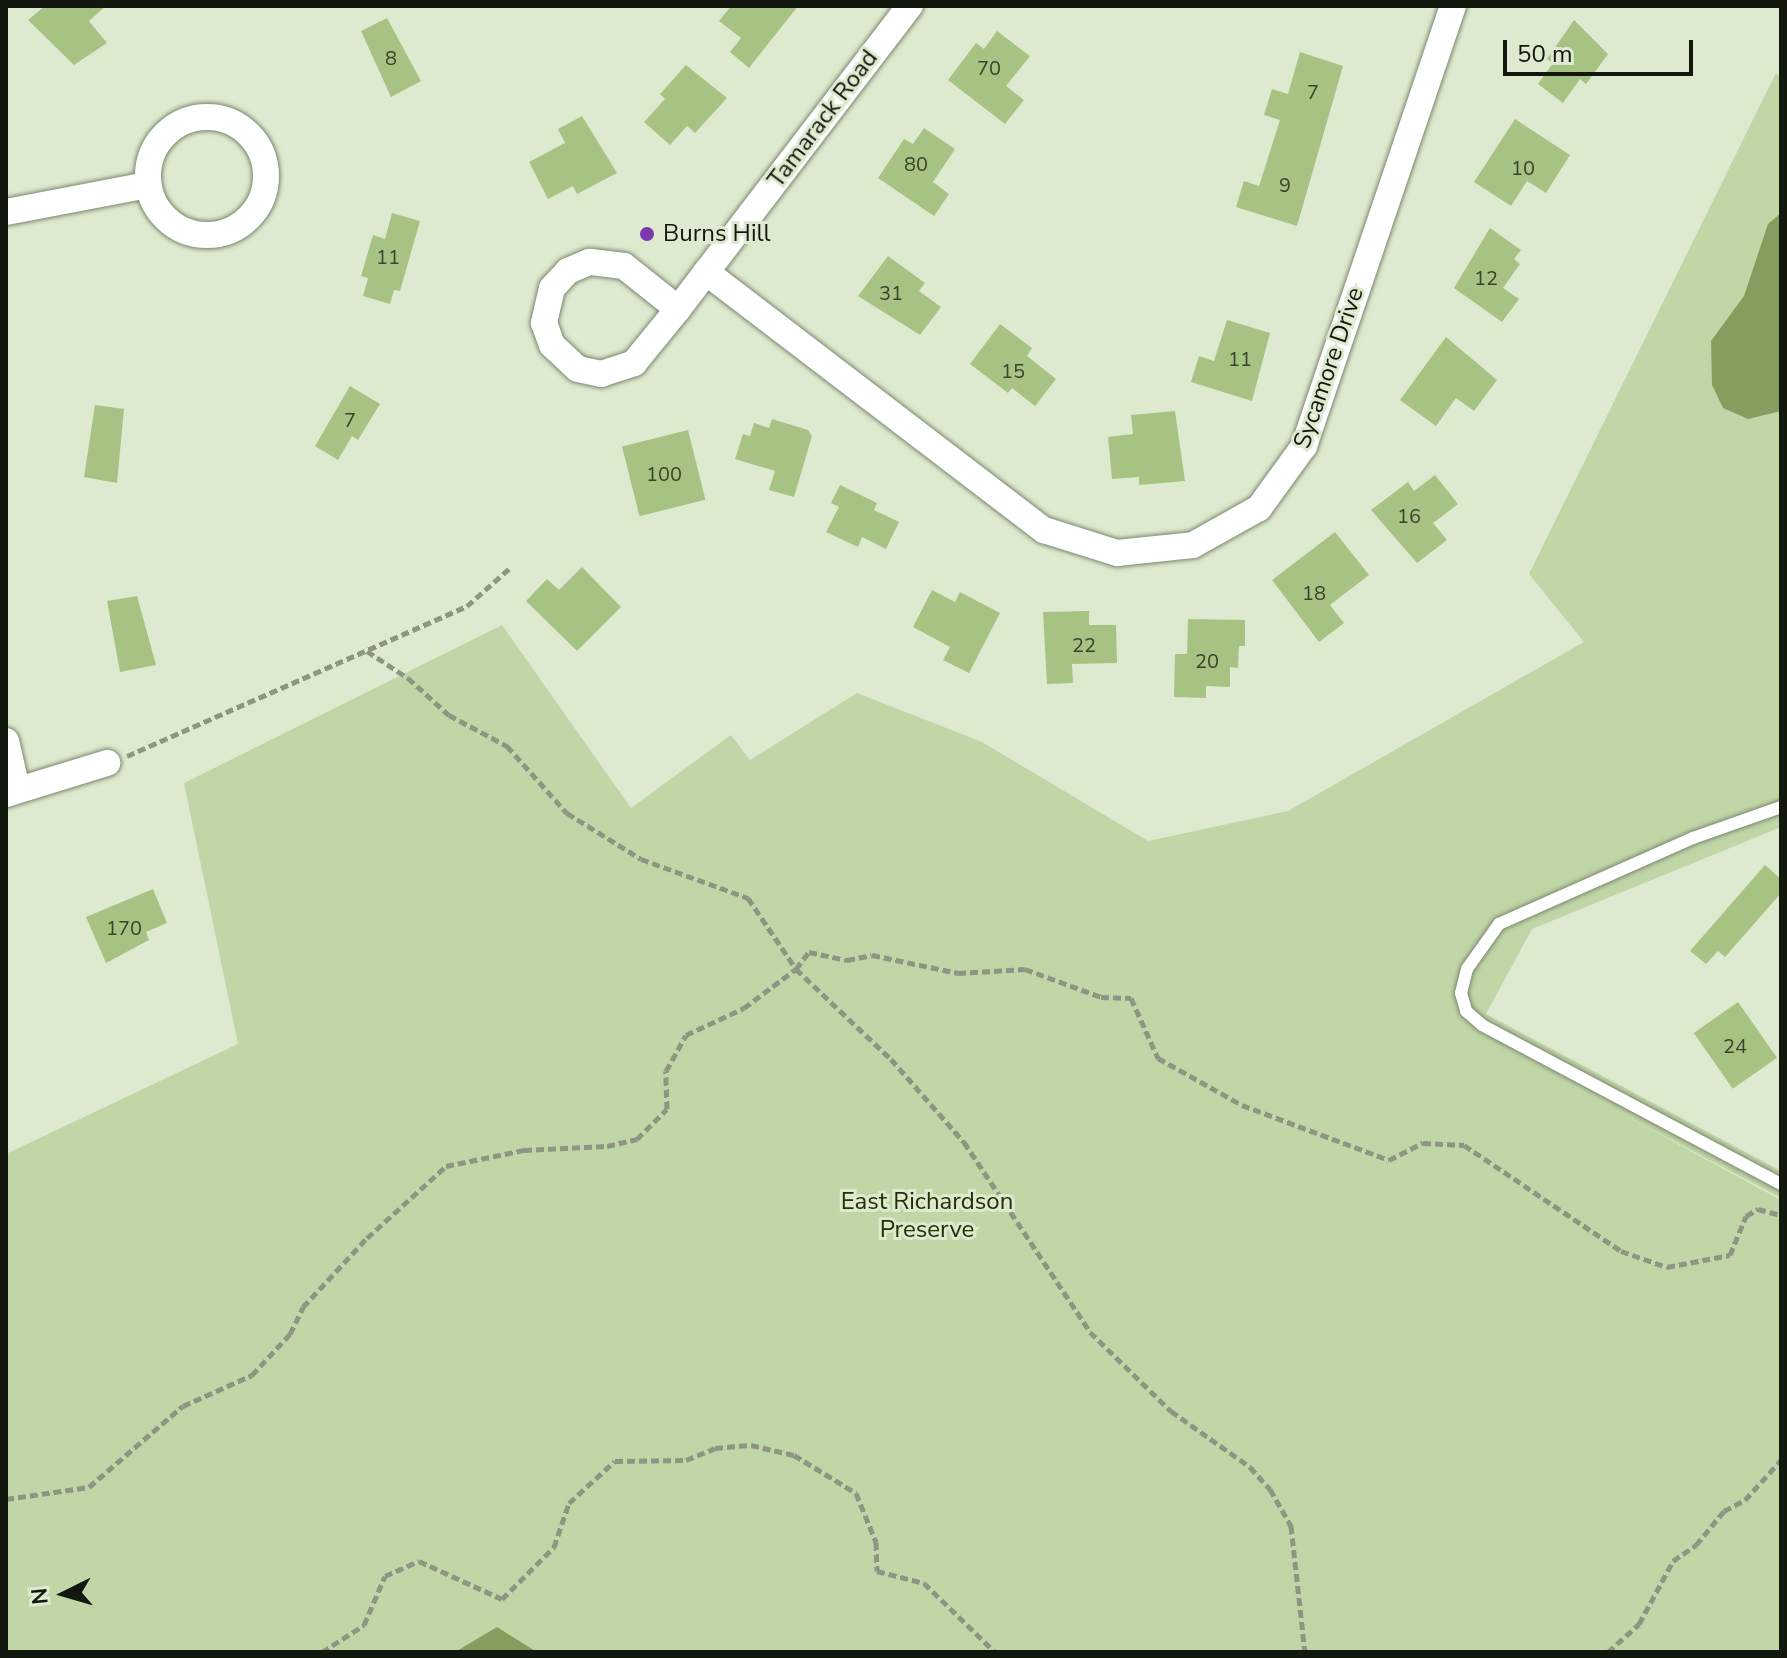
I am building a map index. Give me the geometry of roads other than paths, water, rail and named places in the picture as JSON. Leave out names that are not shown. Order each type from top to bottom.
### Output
[{"type":"street","name":"Tamarack Road","points":[[678,309],[624,266],[589,262],[568,271],[552,288],[544,323],[552,345],[567,363],[589,372],[612,372],[643,354],[678,309],[910,6]]},
{"type":"street","name":"Sycamore Drive","points":[[706,272],[1044,530],[1117,553],[1193,545],[1259,508],[1304,446],[1453,6]]},
{"type":"street","points":[[202,117],[228,120],[245,131],[265,166],[260,202],[241,223],[216,234],[198,234],[173,223],[154,203],[148,185],[155,145],[169,130],[202,117]]},
{"type":"street","points":[[6,212],[148,185]]},
{"type":"street","points":[[6,741],[12,792],[107,763]]},
{"type":"lane","points":[[1781,807],[1693,838],[1508,918],[1483,941],[1467,969],[1461,993],[1466,1011],[1482,1025],[1781,1184]]},
{"type":"place","name":"Burns Hill","points":[[647,234]]},
{"type":"park label","name":"East Richardson Preserve","points":[[927,1216]]}]
